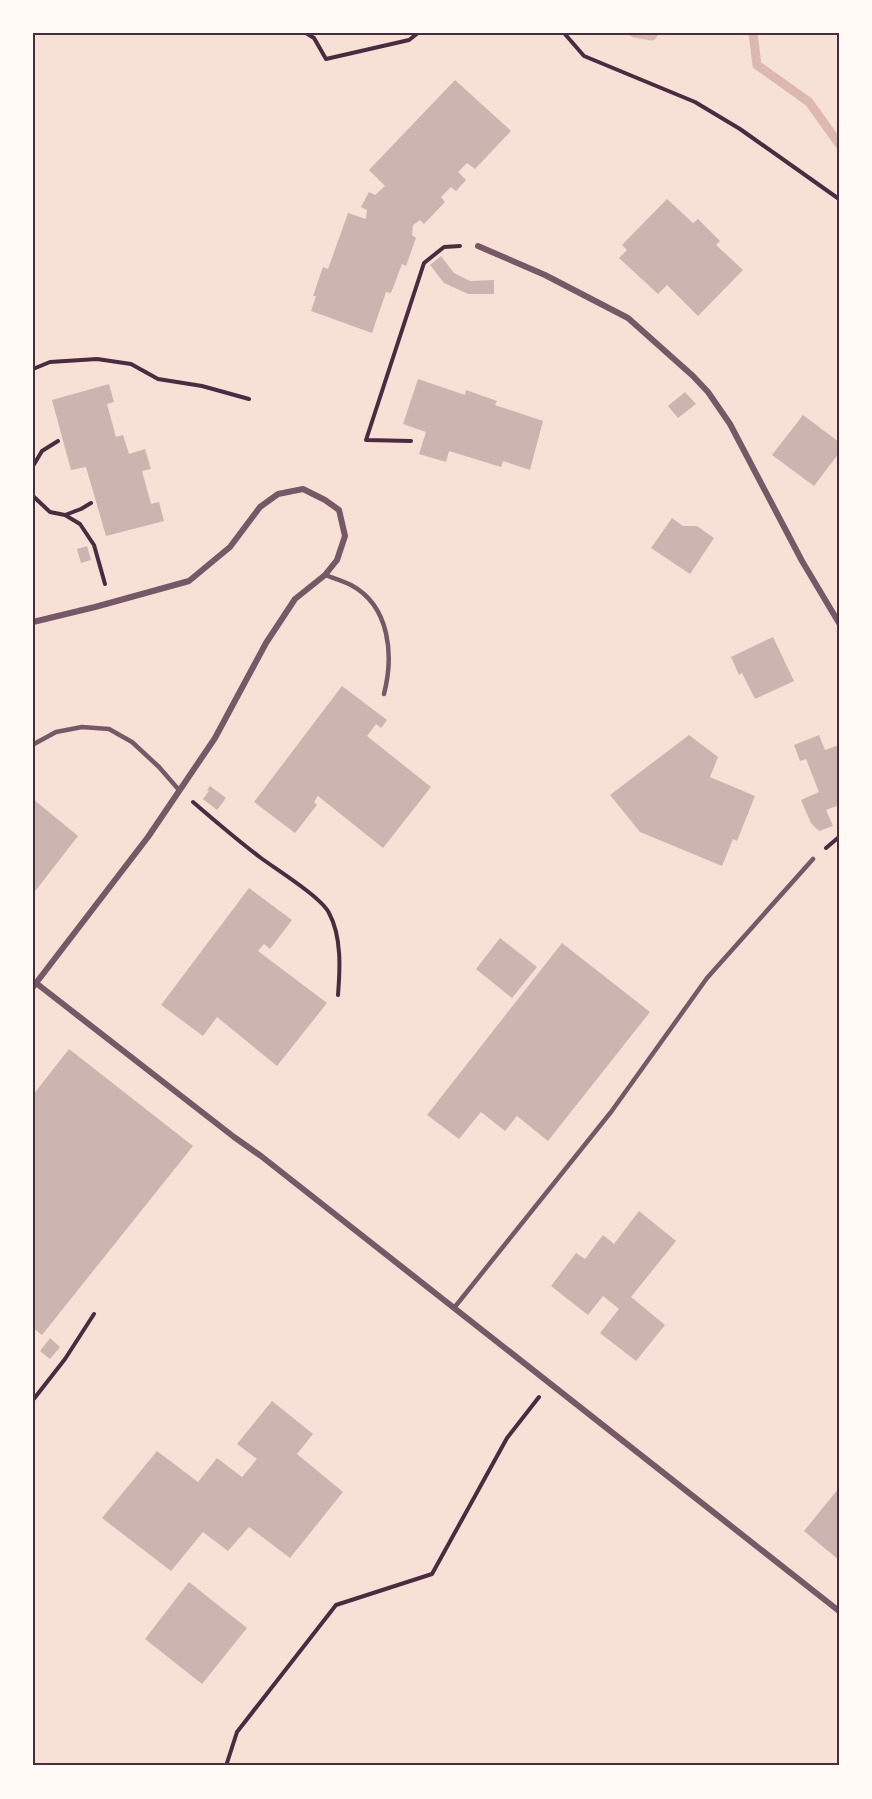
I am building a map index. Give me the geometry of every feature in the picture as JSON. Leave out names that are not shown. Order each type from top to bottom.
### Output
[{"type":"street","points":[[478,246],[545,275],[628,318],[693,376],[708,392],[730,424],[802,561],[839,623]]},
{"type":"street","points":[[33,622],[189,581],[230,547],[260,507],[278,494],[303,489],[339,510],[345,536],[337,560],[325,575],[295,599],[266,643],[215,738],[148,837],[34,985],[261,1156],[839,1611]]},
{"type":"lane","points":[[325,575],[352,586],[372,603],[383,621],[388,656],[388,677],[384,694]]},
{"type":"lane","points":[[34,744],[56,732],[82,727],[109,729],[132,742],[159,767],[179,790]]},
{"type":"lane","points":[[454,1308],[611,1112],[707,978],[813,859]]},
{"type":"path","points":[[306,33],[314,38],[326,59],[409,40],[418,33]]},
{"type":"path","points":[[564,33],[584,56],[695,102],[740,129],[839,199]]},
{"type":"path","points":[[411,441],[366,440],[424,263],[444,247],[478,246]]},
{"type":"path","points":[[33,369],[50,362],[97,359],[131,364],[158,379],[202,386],[249,399]]},
{"type":"path","points":[[33,466],[42,451],[58,441]]},
{"type":"path","points":[[33,496],[50,512],[65,515],[80,524],[94,545],[110,603]]},
{"type":"path","points":[[65,515],[91,503]]},
{"type":"path","points":[[179,790],[329,912],[335,928],[338,947],[340,976],[338,995]]},
{"type":"path","points":[[33,1400],[65,1359],[94,1314]]},
{"type":"path","points":[[226,1766],[237,1732],[336,1605],[432,1574],[507,1438],[551,1383]]},
{"type":"building","points":[[455,80],[511,131],[475,169],[467,163],[458,172],[466,180],[456,191],[451,187],[441,197],[445,202],[424,224],[420,220],[413,225],[412,235],[416,238],[406,266],[402,264],[391,293],[386,292],[372,333],[311,311],[316,296],[313,296],[323,267],[328,269],[348,213],[366,219],[367,210],[361,207],[369,192],[375,195],[385,186],[369,170]]},
{"type":"building","points":[[667,199],[693,223],[698,219],[720,241],[716,245],[743,270],[698,316],[667,285],[658,294],[619,258],[627,250],[622,245]]},
{"type":"building","points":[[441,256],[454,273],[470,281],[494,280],[494,294],[468,294],[444,283],[430,265]]},
{"type":"building","points":[[418,379],[465,395],[466,390],[497,401],[495,405],[543,421],[530,470],[503,461],[501,467],[449,451],[446,462],[419,454],[426,432],[403,424]]},
{"type":"building","points":[[109,384],[114,402],[107,404],[116,437],[123,435],[129,454],[145,449],[151,469],[142,471],[151,504],[159,502],[164,521],[106,536],[86,467],[71,470],[52,400]]},
{"type":"building","points":[[685,392],[696,404],[678,418],[668,406]]},
{"type":"building","points":[[803,415],[839,442],[839,453],[814,486],[772,455]]},
{"type":"building","points":[[672,518],[683,526],[697,526],[714,538],[690,574],[651,548]]},
{"type":"building","points":[[87,546],[91,560],[81,563],[77,549]]},
{"type":"building","points":[[773,637],[794,681],[755,699],[742,673],[739,675],[731,657]]},
{"type":"building","points":[[342,686],[387,720],[381,728],[376,724],[367,736],[431,787],[383,848],[318,796],[314,802],[317,805],[295,833],[254,802]]},
{"type":"building","points":[[689,735],[718,757],[710,777],[755,796],[737,841],[733,839],[722,866],[640,832],[610,795]]},
{"type":"building","points":[[819,735],[825,750],[839,745],[839,805],[826,810],[833,826],[819,831],[811,823],[801,800],[819,792],[806,759],[800,761],[794,745]]},
{"type":"building","points":[[210,786],[226,798],[217,810],[203,799]]},
{"type":"building","points":[[33,799],[78,836],[33,894]]},
{"type":"building","points":[[249,888],[292,920],[270,949],[264,944],[258,951],[327,1003],[277,1066],[217,1017],[203,1036],[161,1005]]},
{"type":"building","points":[[500,938],[537,967],[512,998],[476,969]]},
{"type":"building","points":[[562,943],[650,1012],[548,1141],[517,1116],[505,1131],[481,1112],[459,1139],[427,1115]]},
{"type":"building","points":[[69,1049],[193,1146],[42,1335],[33,1328],[33,1095]]},
{"type":"building","points":[[639,1211],[676,1241],[631,1297],[665,1325],[636,1361],[600,1333],[619,1309],[603,1296],[588,1315],[551,1286],[576,1253],[585,1259],[603,1235],[614,1244]]},
{"type":"building","points":[[50,1338],[60,1347],[50,1359],[40,1351]]},
{"type":"building","points":[[272,1401],[313,1434],[297,1454],[343,1492],[290,1558],[249,1527],[228,1551],[203,1532],[171,1571],[102,1518],[157,1451],[198,1482],[217,1458],[242,1477],[257,1459],[237,1444]]},
{"type":"building","points":[[839,1488],[839,1560],[804,1531]]},
{"type":"building","points":[[189,1582],[247,1628],[202,1684],[145,1639]]},
{"type":"waterway","points":[[634,33],[652,36],[654,33]]},
{"type":"waterway","points":[[753,33],[757,65],[809,102],[839,144]]}]
